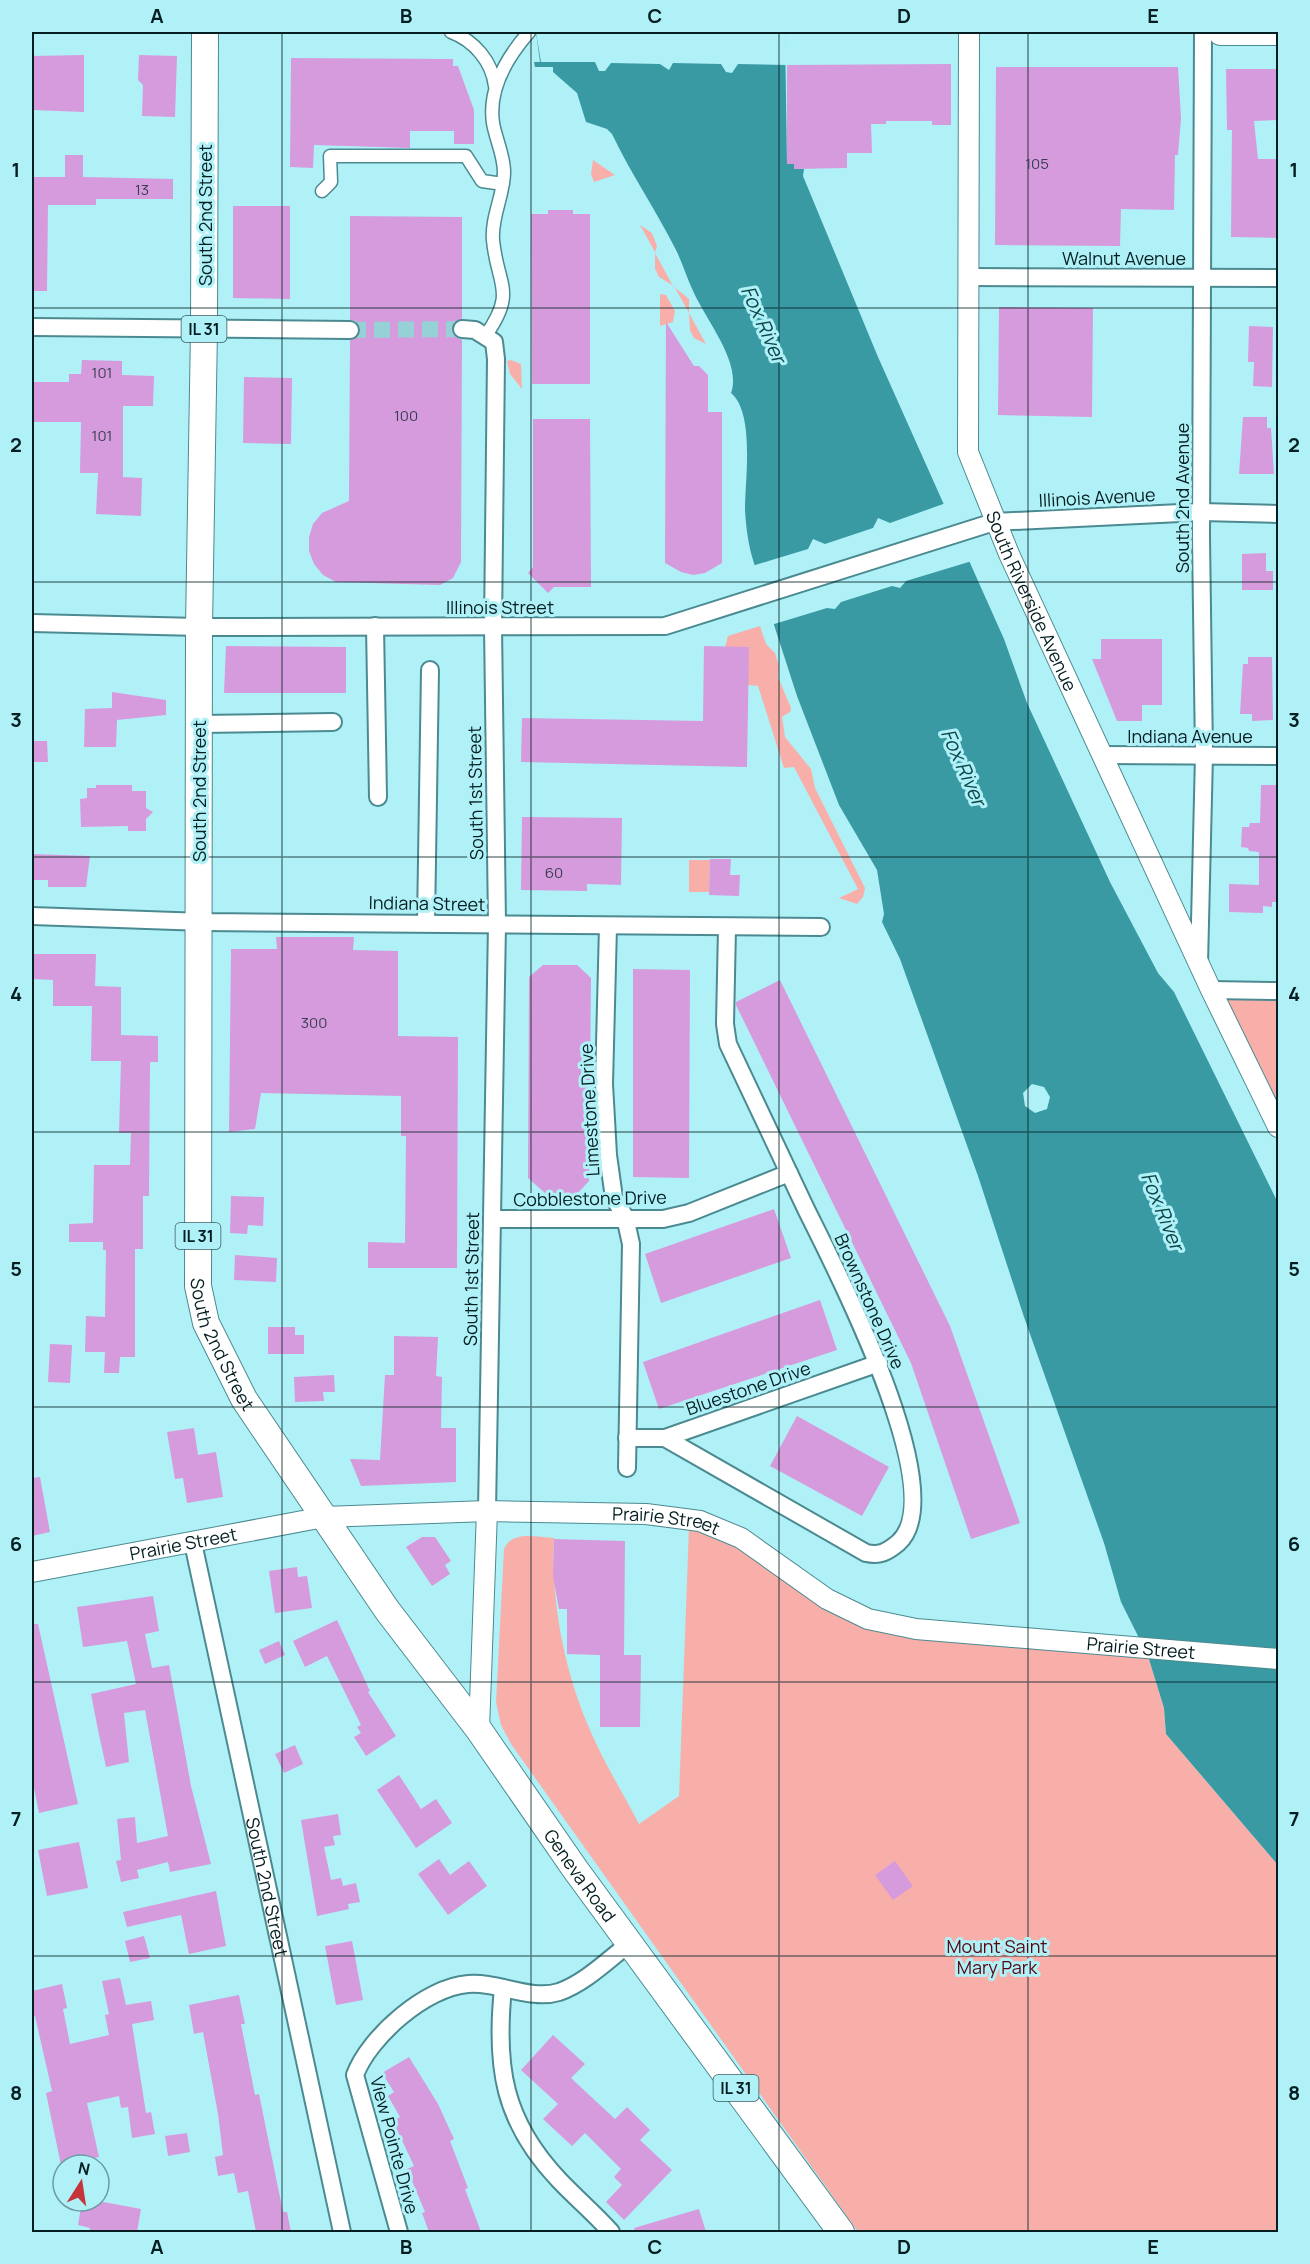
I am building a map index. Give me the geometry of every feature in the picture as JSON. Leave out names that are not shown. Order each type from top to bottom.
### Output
[{"type":"main road","name":"South 2nd Street","points":[[205,32],[204,329],[199,627],[200,1295],[206,1323],[244,1399],[324,1517]]},
{"type":"main road","points":[[1221,32],[1278,32]]},
{"type":"main road","name":"Geneva Road","points":[[324,1517],[387,1610],[479,1730],[630,1943],[841,2232]]},
{"type":"street","points":[[452,32],[466,40],[482,54],[494,76],[492,110],[503,160],[502,184],[493,237],[495,259],[504,288],[502,305],[486,335],[475,330],[462,329]]},
{"type":"street","points":[[495,87],[529,32]]},
{"type":"street","name":"South Riverside Avenue","points":[[969,32],[968,452],[994,522],[1211,990],[1278,1127]]},
{"type":"street","name":"South 2nd Avenue","points":[[1199,964],[1204,755],[1201,512],[1203,32]]},
{"type":"street","points":[[322,191],[331,182],[330,156],[466,156],[482,181],[502,184]]},
{"type":"street","name":"Walnut Avenue","points":[[969,277],[1278,278]]},
{"type":"street","points":[[32,327],[350,330]]},
{"type":"street","name":"South 1st Street","points":[[486,335],[494,342],[496,359],[493,626],[496,924],[487,1511]]},
{"type":"street","name":"Illinois Avenue","points":[[955,534],[994,522],[1201,512],[1278,513]]},
{"type":"street","name":"Illinois Street","points":[[32,623],[199,627],[665,626],[955,534]]},
{"type":"street","points":[[375,626],[378,797]]},
{"type":"street","points":[[426,923],[430,670]]},
{"type":"street","points":[[199,724],[333,722]]},
{"type":"street","name":"Indiana Avenue","points":[[1102,755],[1278,756]]},
{"type":"street","name":"Indiana Street","points":[[32,916],[199,921],[727,928],[821,927]]},
{"type":"street","name":"Limestone Drive","points":[[608,926],[604,1084],[607,1143],[614,1198],[625,1218],[631,1244],[627,1468]]},
{"type":"street","name":"Brownstone Drive","points":[[665,1438],[842,1541],[877,1556],[889,1551],[903,1539],[911,1509],[911,1483],[906,1448],[879,1363],[728,1044],[725,1024],[727,928]]},
{"type":"street","points":[[1211,990],[1278,991]]},
{"type":"street","name":"Cobblestone Drive","points":[[492,1219],[663,1219],[689,1214],[789,1173]]},
{"type":"street","name":"Bluestone Drive","points":[[627,1438],[665,1438],[879,1363]]},
{"type":"street","points":[[479,1730],[487,1511]]},
{"type":"street","name":"Prairie Street","points":[[32,1572],[194,1544],[324,1517],[487,1511],[646,1514],[700,1521],[741,1538],[826,1599],[868,1618],[916,1629],[1278,1659]]},
{"type":"street","name":"South 2nd Street","points":[[194,1544],[342,2232]]},
{"type":"street","name":"View Pointe Drive","points":[[399,2232],[355,2075],[362,2056],[382,2032],[445,1989],[469,1984],[545,1994],[558,1992],[576,1983],[630,1943]]},
{"type":"street","points":[[503,1988],[498,2048],[518,2124],[531,2148],[559,2181],[611,2232]]},
{"type":"green space","points":[[593,160],[615,175],[594,182],[591,174]]},
{"type":"green space","points":[[640,225],[652,233],[657,246],[655,253],[655,252]]},
{"type":"green space","points":[[655,253],[673,285],[659,277],[655,269]]},
{"type":"green space","points":[[675,287],[689,299],[689,313]]},
{"type":"green space","points":[[660,294],[666,295],[675,311],[673,322],[660,326]]},
{"type":"green space","points":[[689,313],[706,344],[694,338],[690,330]]},
{"type":"green space","points":[[511,360],[521,364],[522,389],[510,374],[507,361]]},
{"type":"green space","points":[[760,626],[766,644],[775,653],[779,666],[778,677],[791,708],[790,712],[782,717],[785,737],[811,769],[815,788],[865,888],[863,897],[857,904],[839,898],[858,889],[794,767],[784,768],[758,686],[748,685],[725,647],[728,636]]},
{"type":"green space","points":[[689,860],[710,860],[709,892],[689,892]]},
{"type":"green space","points":[[1222,996],[1278,996],[1278,1119]]},
{"type":"green space","name":"Mount Saint Mary Park","points":[[689,1527],[740,1547],[820,1605],[1148,1656],[1164,1708],[1166,1734],[1278,1865],[1278,2232],[858,2232],[511,1744],[501,1725],[496,1702],[504,1549],[513,1539],[519,1537],[554,1538],[555,1587],[561,1636],[573,1684],[595,1742],[639,1824],[679,1796]]},
{"type":"water","name":"Fox River","points":[[536,32],[785,32],[787,164],[794,164],[794,169],[804,169],[803,176],[878,357],[1004,639],[1027,703],[1110,882],[1158,973],[1174,992],[1278,1203],[1278,1865],[1166,1734],[1164,1708],[1148,1656],[1121,1602],[1104,1543],[1024,1317],[978,1176],[900,959],[882,922],[884,914],[877,870],[839,805],[797,696],[753,560],[745,510],[746,431],[738,403],[731,393],[732,369],[727,355],[699,304],[668,235],[612,134],[607,129],[586,122],[577,93],[553,72],[553,67],[535,67],[534,62],[540,62]],"holes":[[[1032,1084],[1044,1087],[1050,1097],[1047,1109],[1035,1113],[1025,1106],[1023,1093]]]},
{"type":"pier","points":[[536,32],[785,32],[787,65],[738,64],[732,73],[726,72],[721,64],[673,63],[669,70],[660,64],[611,63],[605,71],[599,71],[595,62],[541,62]]},
{"type":"pier","points":[[946,503],[972,561],[906,581],[900,588],[892,586],[841,602],[835,609],[827,608],[771,625],[752,566],[808,549],[813,539],[825,544],[873,528],[878,518],[890,523]]},
{"type":"building","points":[[84,55],[84,112],[32,110],[32,56]]},
{"type":"building","points":[[139,55],[177,56],[175,117],[142,116],[143,85],[138,80]]},
{"type":"building","points":[[291,58],[453,59],[453,66],[458,66],[474,110],[474,144],[454,144],[454,131],[410,131],[410,148],[314,145],[313,168],[290,167]]},
{"type":"building","points":[[951,64],[951,125],[932,125],[932,121],[886,121],[886,124],[871,124],[872,153],[847,153],[847,168],[794,169],[794,164],[787,164],[787,65]]},
{"type":"building","points":[[996,67],[1178,67],[1181,118],[1178,155],[1175,155],[1174,210],[1121,209],[1120,246],[995,245]]},
{"type":"building","points":[[1226,69],[1278,69],[1278,120],[1254,121],[1258,159],[1278,159],[1278,238],[1231,237],[1232,130],[1227,130]]},
{"type":"building","points":[[65,155],[83,155],[83,177],[173,179],[173,199],[96,199],[96,205],[48,205],[47,291],[32,291],[32,177],[65,177]]},
{"type":"building","points":[[233,206],[290,206],[290,299],[233,298]]},
{"type":"building","points":[[548,210],[573,210],[573,214],[590,214],[590,384],[532,384],[531,214],[548,214]]},
{"type":"building","points":[[350,216],[462,217],[462,319],[454,323],[452,329],[456,337],[462,340],[461,562],[453,578],[440,585],[336,582],[323,575],[314,564],[309,551],[309,537],[313,524],[322,513],[349,501],[350,340],[359,336],[360,330],[356,321],[350,320]]},
{"type":"building","points":[[999,307],[1093,308],[1092,417],[998,415]]},
{"type":"building","points":[[666,322],[694,366],[699,366],[708,375],[708,412],[722,412],[722,563],[705,573],[693,575],[681,572],[665,563]]},
{"type":"building","points":[[1249,326],[1273,327],[1272,387],[1253,386],[1254,362],[1248,362]]},
{"type":"building","points":[[82,360],[122,361],[122,375],[154,376],[153,406],[123,406],[123,477],[142,478],[141,516],[96,514],[98,473],[80,473],[81,422],[32,422],[32,382],[69,382],[69,374],[81,374]]},
{"type":"building","points":[[244,377],[292,378],[291,444],[243,443]]},
{"type":"building","points":[[1243,417],[1267,417],[1267,428],[1271,428],[1274,474],[1239,474]]},
{"type":"building","points":[[533,419],[590,419],[591,587],[554,587],[548,593],[528,573],[533,567]]},
{"type":"building","points":[[1266,553],[1266,571],[1273,571],[1273,590],[1242,590],[1242,554]]},
{"type":"building","points":[[1101,639],[1162,639],[1162,705],[1142,705],[1142,721],[1117,721],[1092,659],[1101,659]]},
{"type":"building","points":[[226,646],[346,647],[346,693],[224,693]]},
{"type":"building","points":[[704,646],[749,647],[747,767],[521,762],[522,718],[703,721]]},
{"type":"building","points":[[1248,657],[1272,657],[1273,720],[1252,721],[1252,714],[1240,714],[1243,664],[1248,664]]},
{"type":"building","points":[[112,692],[166,700],[166,715],[117,720],[116,747],[84,747],[85,709],[112,708]]},
{"type":"building","points":[[32,741],[47,741],[48,762],[32,762]]},
{"type":"building","points":[[96,785],[132,785],[132,791],[146,791],[146,808],[153,812],[146,819],[146,831],[128,831],[128,826],[81,827],[80,799],[87,798],[87,788],[96,788]]},
{"type":"building","points":[[1261,785],[1278,785],[1278,902],[1272,902],[1272,907],[1263,906],[1263,913],[1229,912],[1229,884],[1259,885],[1259,852],[1241,847],[1242,827],[1249,827],[1250,823],[1260,823]]},
{"type":"building","points":[[522,817],[622,818],[621,885],[587,884],[587,891],[521,890]]},
{"type":"building","points":[[32,854],[90,856],[86,887],[48,887],[48,880],[32,880]]},
{"type":"building","points":[[710,859],[731,859],[730,875],[740,875],[739,896],[709,895]]},
{"type":"building","points":[[276,937],[354,937],[353,950],[398,951],[398,1036],[458,1037],[457,1268],[368,1268],[368,1242],[405,1243],[406,1136],[401,1136],[401,1096],[261,1093],[255,1129],[229,1132],[231,949],[277,949]]},
{"type":"building","points":[[32,954],[96,954],[95,986],[121,987],[121,1035],[158,1036],[158,1062],[150,1062],[149,1196],[143,1196],[143,1249],[135,1249],[135,1357],[120,1357],[119,1373],[104,1373],[105,1352],[85,1352],[86,1316],[105,1317],[106,1250],[103,1250],[103,1242],[69,1242],[69,1224],[93,1223],[94,1165],[130,1165],[131,1133],[119,1133],[121,1061],[91,1061],[92,1006],[53,1006],[53,980],[32,979]]},
{"type":"building","points":[[543,965],[577,965],[591,978],[589,1181],[577,1194],[545,1193],[528,1178],[529,977]]},
{"type":"building","points":[[633,969],[690,970],[689,1178],[633,1177]]},
{"type":"building","points":[[780,980],[950,1326],[1020,1523],[971,1539],[911,1363],[736,1005],[736,1002]]},
{"type":"building","points":[[231,1196],[264,1197],[263,1226],[248,1225],[247,1234],[230,1233]]},
{"type":"building","points":[[774,1209],[791,1258],[661,1303],[645,1254]]},
{"type":"building","points":[[235,1255],[277,1258],[276,1282],[234,1280]]},
{"type":"building","points":[[820,1300],[837,1350],[659,1409],[643,1362]]},
{"type":"building","points":[[268,1327],[295,1327],[295,1335],[304,1335],[304,1354],[268,1354]]},
{"type":"building","points":[[394,1336],[438,1337],[436,1376],[442,1377],[441,1428],[456,1428],[456,1482],[361,1486],[350,1459],[380,1460],[385,1375],[394,1375]]},
{"type":"building","points":[[50,1344],[72,1345],[70,1383],[48,1382]]},
{"type":"building","points":[[334,1375],[335,1392],[323,1392],[324,1401],[295,1402],[294,1377]]},
{"type":"building","points":[[797,1416],[889,1467],[862,1516],[770,1466]]},
{"type":"building","points":[[194,1428],[198,1455],[216,1452],[223,1497],[187,1503],[183,1478],[175,1479],[167,1432]]},
{"type":"building","points":[[40,1477],[50,1532],[32,1536],[32,1478]]},
{"type":"building","points":[[422,1537],[435,1537],[451,1561],[445,1565],[450,1574],[432,1586],[406,1547]]},
{"type":"building","points":[[554,1539],[625,1541],[624,1655],[641,1655],[640,1727],[600,1727],[600,1655],[567,1654],[567,1609],[559,1609],[553,1577]]},
{"type":"building","points":[[297,1567],[298,1577],[307,1576],[312,1608],[275,1613],[269,1571]]},
{"type":"building","points":[[153,1596],[159,1631],[145,1634],[152,1668],[169,1665],[191,1786],[211,1864],[170,1872],[168,1862],[137,1870],[139,1878],[121,1882],[116,1861],[121,1860],[117,1819],[135,1817],[137,1843],[168,1836],[145,1710],[124,1713],[129,1762],[106,1767],[98,1730],[91,1694],[136,1684],[127,1641],[83,1647],[77,1607]]},
{"type":"building","points":[[337,1620],[370,1691],[368,1692],[396,1736],[366,1756],[354,1737],[361,1733],[357,1727],[361,1725],[327,1656],[305,1667],[293,1641]]},
{"type":"building","points":[[32,1624],[38,1624],[78,1804],[39,1813],[32,1778]]},
{"type":"building","points":[[279,1641],[285,1655],[265,1664],[259,1650]]},
{"type":"building","points":[[295,1745],[303,1764],[284,1773],[275,1754]]},
{"type":"building","points":[[399,1775],[421,1809],[436,1799],[452,1823],[416,1848],[377,1790]]},
{"type":"building","points":[[338,1814],[341,1835],[333,1836],[335,1845],[324,1847],[331,1880],[341,1878],[343,1886],[356,1883],[360,1902],[348,1904],[349,1909],[317,1916],[301,1820]]},
{"type":"building","points":[[79,1842],[88,1888],[47,1896],[38,1850]]},
{"type":"building","points":[[439,1859],[450,1875],[469,1861],[487,1886],[448,1915],[418,1874]]},
{"type":"building","points":[[895,1861],[913,1886],[893,1900],[875,1875]]},
{"type":"building","points":[[216,1891],[226,1946],[189,1954],[181,1915],[127,1927],[123,1912]]},
{"type":"building","points":[[144,1936],[150,1958],[130,1962],[125,1941]]},
{"type":"building","points":[[352,1941],[363,2000],[336,2005],[325,1946]]},
{"type":"building","points":[[120,1978],[126,2005],[151,2001],[154,2020],[132,2024],[146,2113],[151,2112],[155,2134],[132,2138],[128,2107],[121,2108],[119,2096],[87,2103],[98,2153],[58,2153],[46,2093],[52,2091],[35,2016],[32,2016],[32,1991],[62,1984],[67,2008],[63,2009],[70,2044],[109,2035],[105,2015],[109,2014],[102,1981]]},
{"type":"building","points":[[239,1995],[245,2024],[241,2024],[255,2095],[259,2094],[283,2212],[287,2212],[291,2232],[256,2232],[248,2191],[238,2193],[234,2173],[218,2176],[215,2157],[223,2155],[218,2114],[203,2032],[194,2034],[189,2005]]},
{"type":"building","points":[[553,2035],[585,2064],[571,2078],[615,2119],[627,2107],[650,2130],[640,2140],[672,2170],[624,2220],[606,2202],[622,2185],[614,2177],[621,2169],[585,2133],[572,2146],[543,2119],[558,2104],[521,2070]]},
{"type":"building","points":[[409,2057],[438,2104],[454,2139],[450,2141],[468,2188],[465,2189],[481,2232],[429,2232],[422,2213],[425,2212],[407,2169],[414,2166],[393,2121],[400,2117],[388,2096],[394,2092],[382,2073]]},
{"type":"building","points":[[187,2133],[190,2152],[168,2156],[165,2136]]},
{"type":"building","points":[[111,2203],[141,2209],[137,2232],[89,2232],[90,2228],[78,2225],[80,2213],[111,2213]]},
{"type":"building","points":[[699,2209],[706,2232],[635,2232],[634,2228]]},
{"type":"tunnel","points":[[350,330],[462,329]]}]
